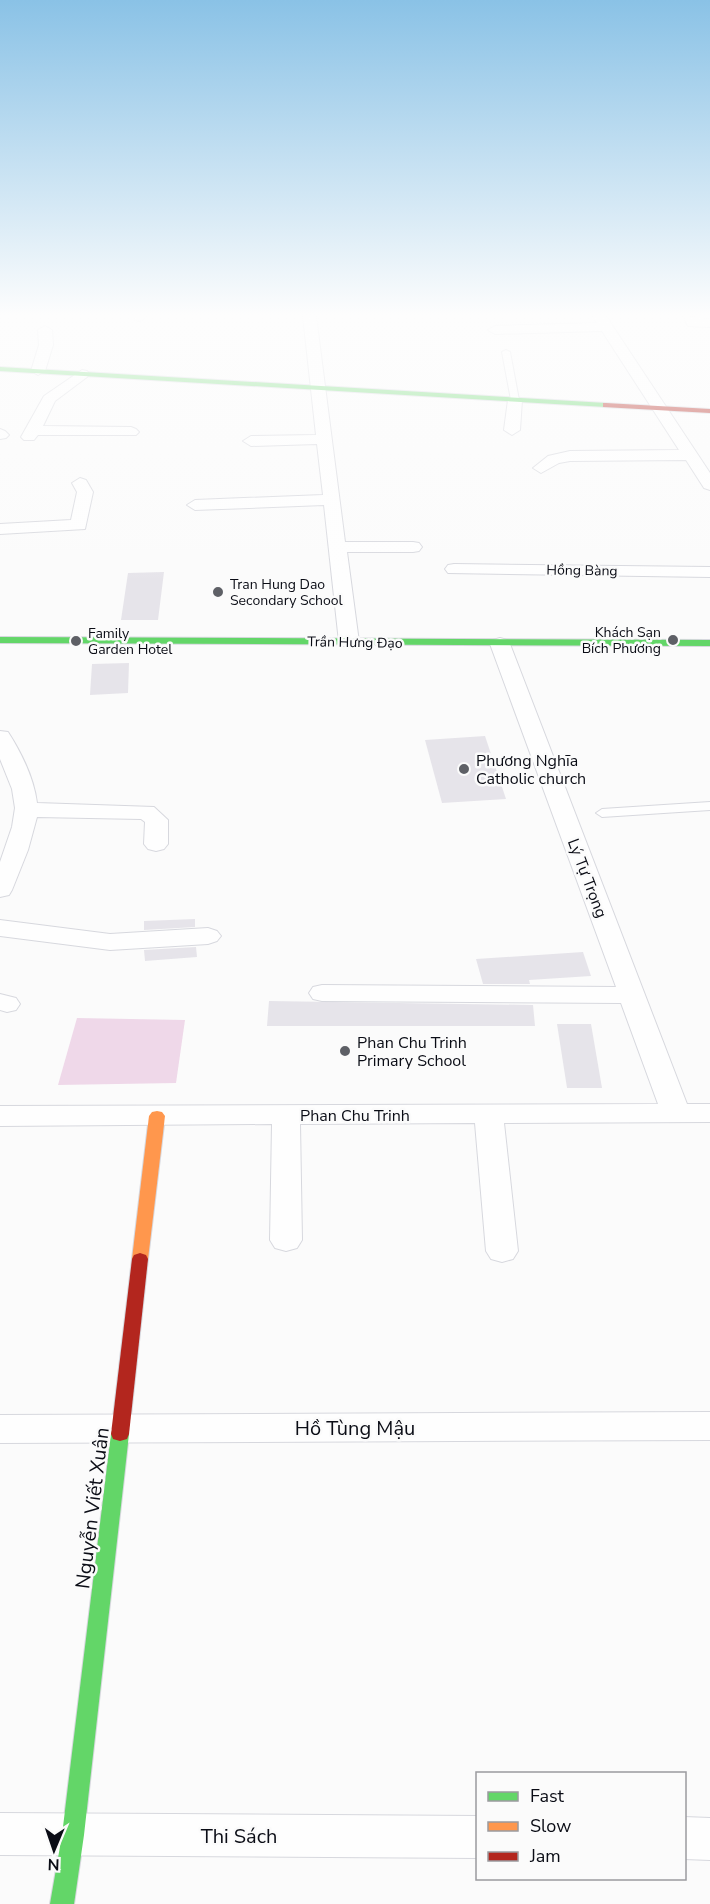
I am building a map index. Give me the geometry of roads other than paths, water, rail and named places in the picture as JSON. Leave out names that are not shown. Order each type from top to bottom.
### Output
[{"type":"street","points":[[47,405],[30,433],[131,432]]},
{"type":"street","points":[[319,405],[349,642]]},
{"type":"street","points":[[512,430],[514,405]]},
{"type":"street","points":[[602,405],[710,411]]},
{"type":"street","points":[[657,405],[710,485]]},
{"type":"street","points":[[251,441],[323,439]]},
{"type":"street","points":[[594,466],[615,455]]},
{"type":"street","points":[[541,468],[554,459],[570,456],[690,455]]},
{"type":"street","points":[[0,529],[79,525],[85,492],[80,483]]},
{"type":"street","points":[[195,505],[331,500]]},
{"type":"street","points":[[337,547],[413,548]]},
{"type":"street","name":"Hồng Bàng","points":[[454,569],[710,572]]},
{"type":"street","name":"Trần Hưng Đạo","points":[[0,640],[500,644],[710,643]]},
{"type":"street","name":"Lý Tự Trọng","points":[[500,644],[676,1113]]},
{"type":"street","points":[[0,737],[8,771],[26,810],[21,835],[0,890]]},
{"type":"street","points":[[26,810],[146,812],[157,820],[156,844]]},
{"type":"street","points":[[0,928],[110,942],[208,936]]},
{"type":"street","points":[[322,993],[632,995]]},
{"type":"street","name":"Phan Chu Trinh","points":[[0,1116],[710,1113]]},
{"type":"street","points":[[489,1114],[502,1251]]},
{"type":"street","points":[[286,1115],[286,1240]]},
{"type":"street","name":"Nguyễn Viết Xuân","points":[[62,1904],[73,1834],[157,1116]]},
{"type":"street","name":"Hồ Tùng Mậu","points":[[0,1429],[710,1426]]},
{"type":"street","name":"Thi Sách","points":[[0,1834],[476,1837]]},
{"type":"street","points":[[686,1838],[710,1839]]},
{"type":"lane","points":[[602,813],[710,806]]},
{"type":"place","name":"Tran Hung Dao Secondary School","points":[[218,592]]},
{"type":"place","name":"Khách Sạn Bích Phương","points":[[673,640]]},
{"type":"place","name":"Family Garden Hotel","points":[[76,641]]},
{"type":"place","name":"Phương Nghĩa Catholic church","points":[[464,769]]},
{"type":"place","name":"Phan Chu Trinh Primary School","points":[[345,1051]]}]
